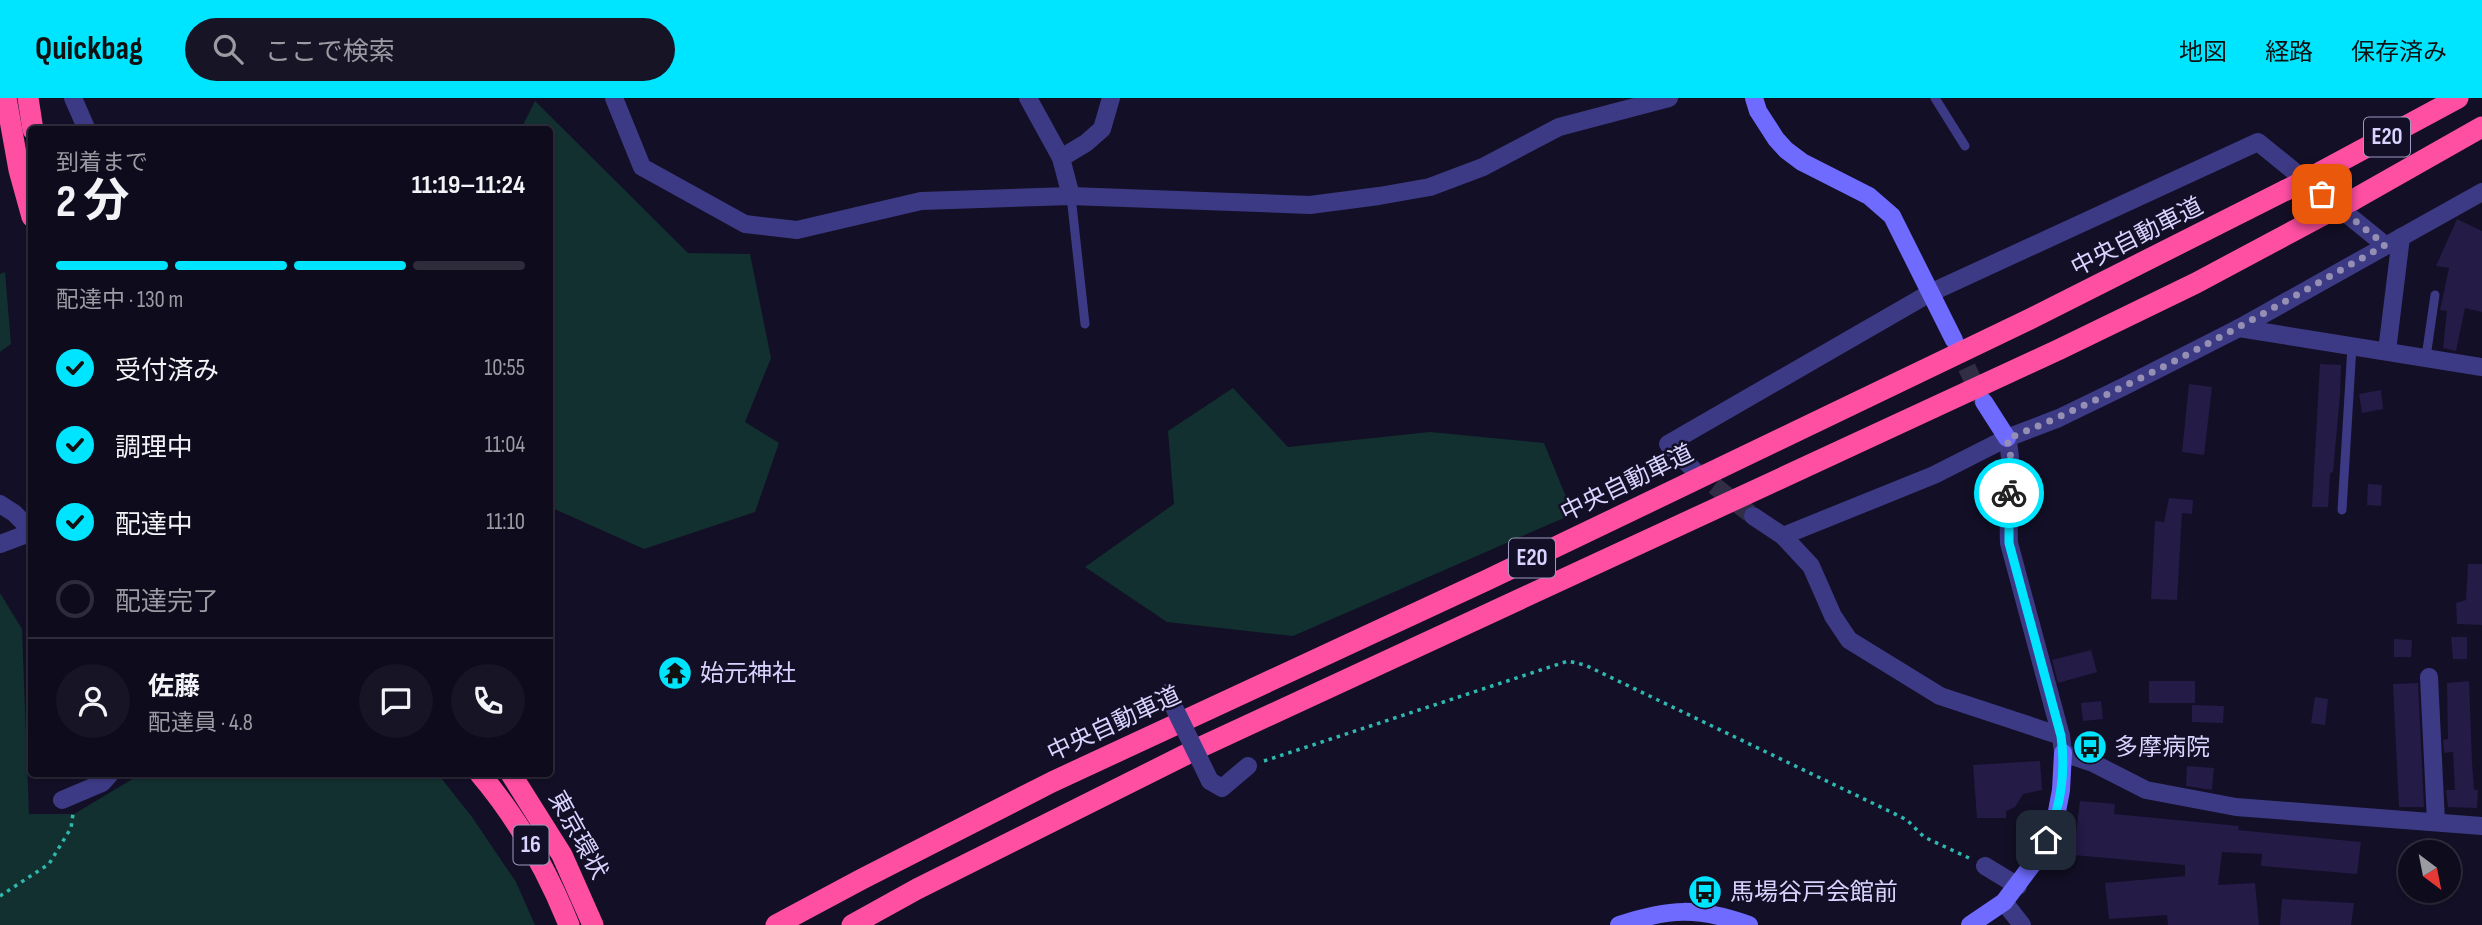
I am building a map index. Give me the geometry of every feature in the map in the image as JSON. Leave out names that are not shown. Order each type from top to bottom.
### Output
[{"type":"highway","points":[[6,98],[19,170],[28,203]]},
{"type":"highway","points":[[28,98],[32,126]]},
{"type":"highway","name":"中央自動車道","points":[[776,925],[1052,782],[1511,568],[2030,319],[2286,190],[2458,98]]},
{"type":"highway","name":"E20","points":[[852,925],[917,889],[1203,746],[2060,349],[2196,283],[2353,200],[2482,127]]},
{"type":"highway","name":"東京環状","points":[[483,777],[499,796],[532,847],[569,925]]},
{"type":"highway","name":"東京環状","points":[[513,777],[562,855],[593,925]]},
{"type":"street","points":[[73,98],[85,126]]},
{"type":"street","points":[[614,98],[642,167],[745,224],[797,230],[921,201],[1071,196],[1310,205],[1379,196],[1430,187],[1483,167],[1559,127],[1669,98]]},
{"type":"street","points":[[1028,98],[1061,158],[1071,196]]},
{"type":"street","points":[[1061,158],[1086,144],[1102,129],[1111,98]]},
{"type":"street","points":[[1754,98],[1758,111],[1786,150],[1802,162],[1869,196],[1892,216],[1954,340]]},
{"type":"street","points":[[1691,467],[1668,444],[1930,293],[2258,142],[2393,241]]},
{"type":"street","points":[[1783,536],[1934,475],[2081,407],[2239,328],[2482,192]]},
{"type":"street","points":[[2387,351],[2393,241]]},
{"type":"street","points":[[2239,328],[2482,367]]},
{"type":"street","points":[[1970,925],[2004,902],[2038,857],[2055,822],[2061,790],[2062,744],[2009,543],[2011,458],[2007,439],[1984,402]]},
{"type":"street","points":[[0,504],[14,513],[28,528]]},
{"type":"street","points":[[1753,516],[1783,536],[1811,566],[1833,616],[1849,640],[1940,696],[2062,744],[2146,790],[2236,807],[2482,826]]},
{"type":"street","points":[[0,544],[28,534]]},
{"type":"street","points":[[2428,677],[2436,822]]},
{"type":"street","points":[[1167,692],[1210,781],[1222,788],[1248,766]]},
{"type":"street","points":[[69,798],[102,783],[107,777]]},
{"type":"street","points":[[1985,866],[2018,886]]},
{"type":"street","points":[[2004,902],[2022,925]]},
{"type":"street","points":[[1619,925],[1654,914],[1681,911],[1704,912],[1749,925]]},
{"type":"lane","points":[[1935,98],[1965,146]]},
{"type":"lane","points":[[1071,196],[1085,324]]},
{"type":"lane","points":[[2426,356],[2435,295]]},
{"type":"lane","points":[[2342,510],[2352,346]]},
{"type":"path","points":[[1248,766],[1568,661],[1585,665],[1889,811],[1907,820],[1924,837],[1985,866]]},
{"type":"path","points":[[0,896],[49,864],[71,828],[69,798]]},
{"type":"green space","points":[[535,101],[688,253],[750,254],[771,358],[745,422],[779,443],[755,512],[644,549],[553,508],[553,126],[522,126]]},
{"type":"green space","points":[[5,272],[11,344],[0,352],[0,274]]},
{"type":"green space","points":[[1233,388],[1288,447],[1430,432],[1544,443],[1573,514],[1293,636],[1167,622],[1085,567],[1174,504],[1168,431]]},
{"type":"green space","points":[[0,593],[22,629],[29,814],[74,814],[136,777],[440,777],[472,817],[516,882],[535,925],[0,925]]},
{"type":"building","points":[[2457,219],[2482,231],[2482,312],[2465,308],[2456,351],[2443,348],[2447,311],[2440,310],[2449,268],[2436,266]]},
{"type":"building","points":[[2320,364],[2341,365],[2340,395],[2328,507],[2312,507]]},
{"type":"building","points":[[2189,384],[2212,387],[2204,455],[2182,452]]},
{"type":"building","points":[[2381,390],[2383,409],[2362,413],[2359,394]]},
{"type":"building","points":[[2368,484],[2382,485],[2381,506],[2367,505]]},
{"type":"building","points":[[2169,498],[2193,500],[2192,514],[2182,513],[2177,600],[2151,599],[2155,521],[2164,522]]},
{"type":"building","points":[[2468,564],[2482,564],[2482,625],[2457,624],[2456,603],[2466,600]]},
{"type":"building","points":[[2451,637],[2467,637],[2467,659],[2453,659]]},
{"type":"building","points":[[2394,639],[2412,640],[2411,657],[2394,657]]},
{"type":"building","points":[[2091,650],[2097,672],[2058,683],[2052,660]]},
{"type":"building","points":[[2149,681],[2195,681],[2195,703],[2149,703]]},
{"type":"building","points":[[2469,681],[2474,790],[2478,790],[2477,808],[2448,807],[2446,790],[2455,790],[2453,752],[2444,753],[2443,740],[2448,739],[2447,683]]},
{"type":"building","points":[[2418,683],[2424,807],[2399,807],[2393,684]]},
{"type":"building","points":[[2315,697],[2328,699],[2325,725],[2311,723]]},
{"type":"building","points":[[2101,701],[2103,719],[2083,721],[2081,703]]},
{"type":"building","points":[[2192,705],[2224,706],[2223,723],[2192,722]]},
{"type":"building","points":[[2040,761],[2042,790],[2023,794],[2015,807],[2006,811],[2006,818],[1977,818],[1973,765]]},
{"type":"building","points":[[2187,766],[2214,768],[2212,790],[2186,786]]},
{"type":"building","points":[[2080,801],[2115,804],[2114,814],[2239,826],[2238,830],[2361,842],[2357,874],[2261,866],[2262,854],[2222,852],[2218,885],[2255,883],[2259,925],[2168,925],[2167,915],[2109,919],[2105,883],[2185,876],[2185,865],[2073,855]]},
{"type":"building","points":[[2282,899],[2354,903],[2351,925],[2280,925]]},
{"type":"tunnel","points":[[1955,343],[1982,399]]},
{"type":"tunnel","points":[[1693,469],[1753,516]]},
{"type":"way so far","points":[[2009,493],[2011,458],[2007,439],[2059,418],[2239,328],[2385,245],[2322,194]]},
{"type":"place","name":"始元神社","points":[[675,673]]},
{"type":"place","name":"多摩病院","points":[[2090,747]]},
{"type":"place","name":"馬場谷戸会館前","points":[[1705,892]]},
{"type":"route","points":[[2009,493],[2009,543],[2061,736],[2063,753],[2061,790],[2055,822],[2046,840]]}]
